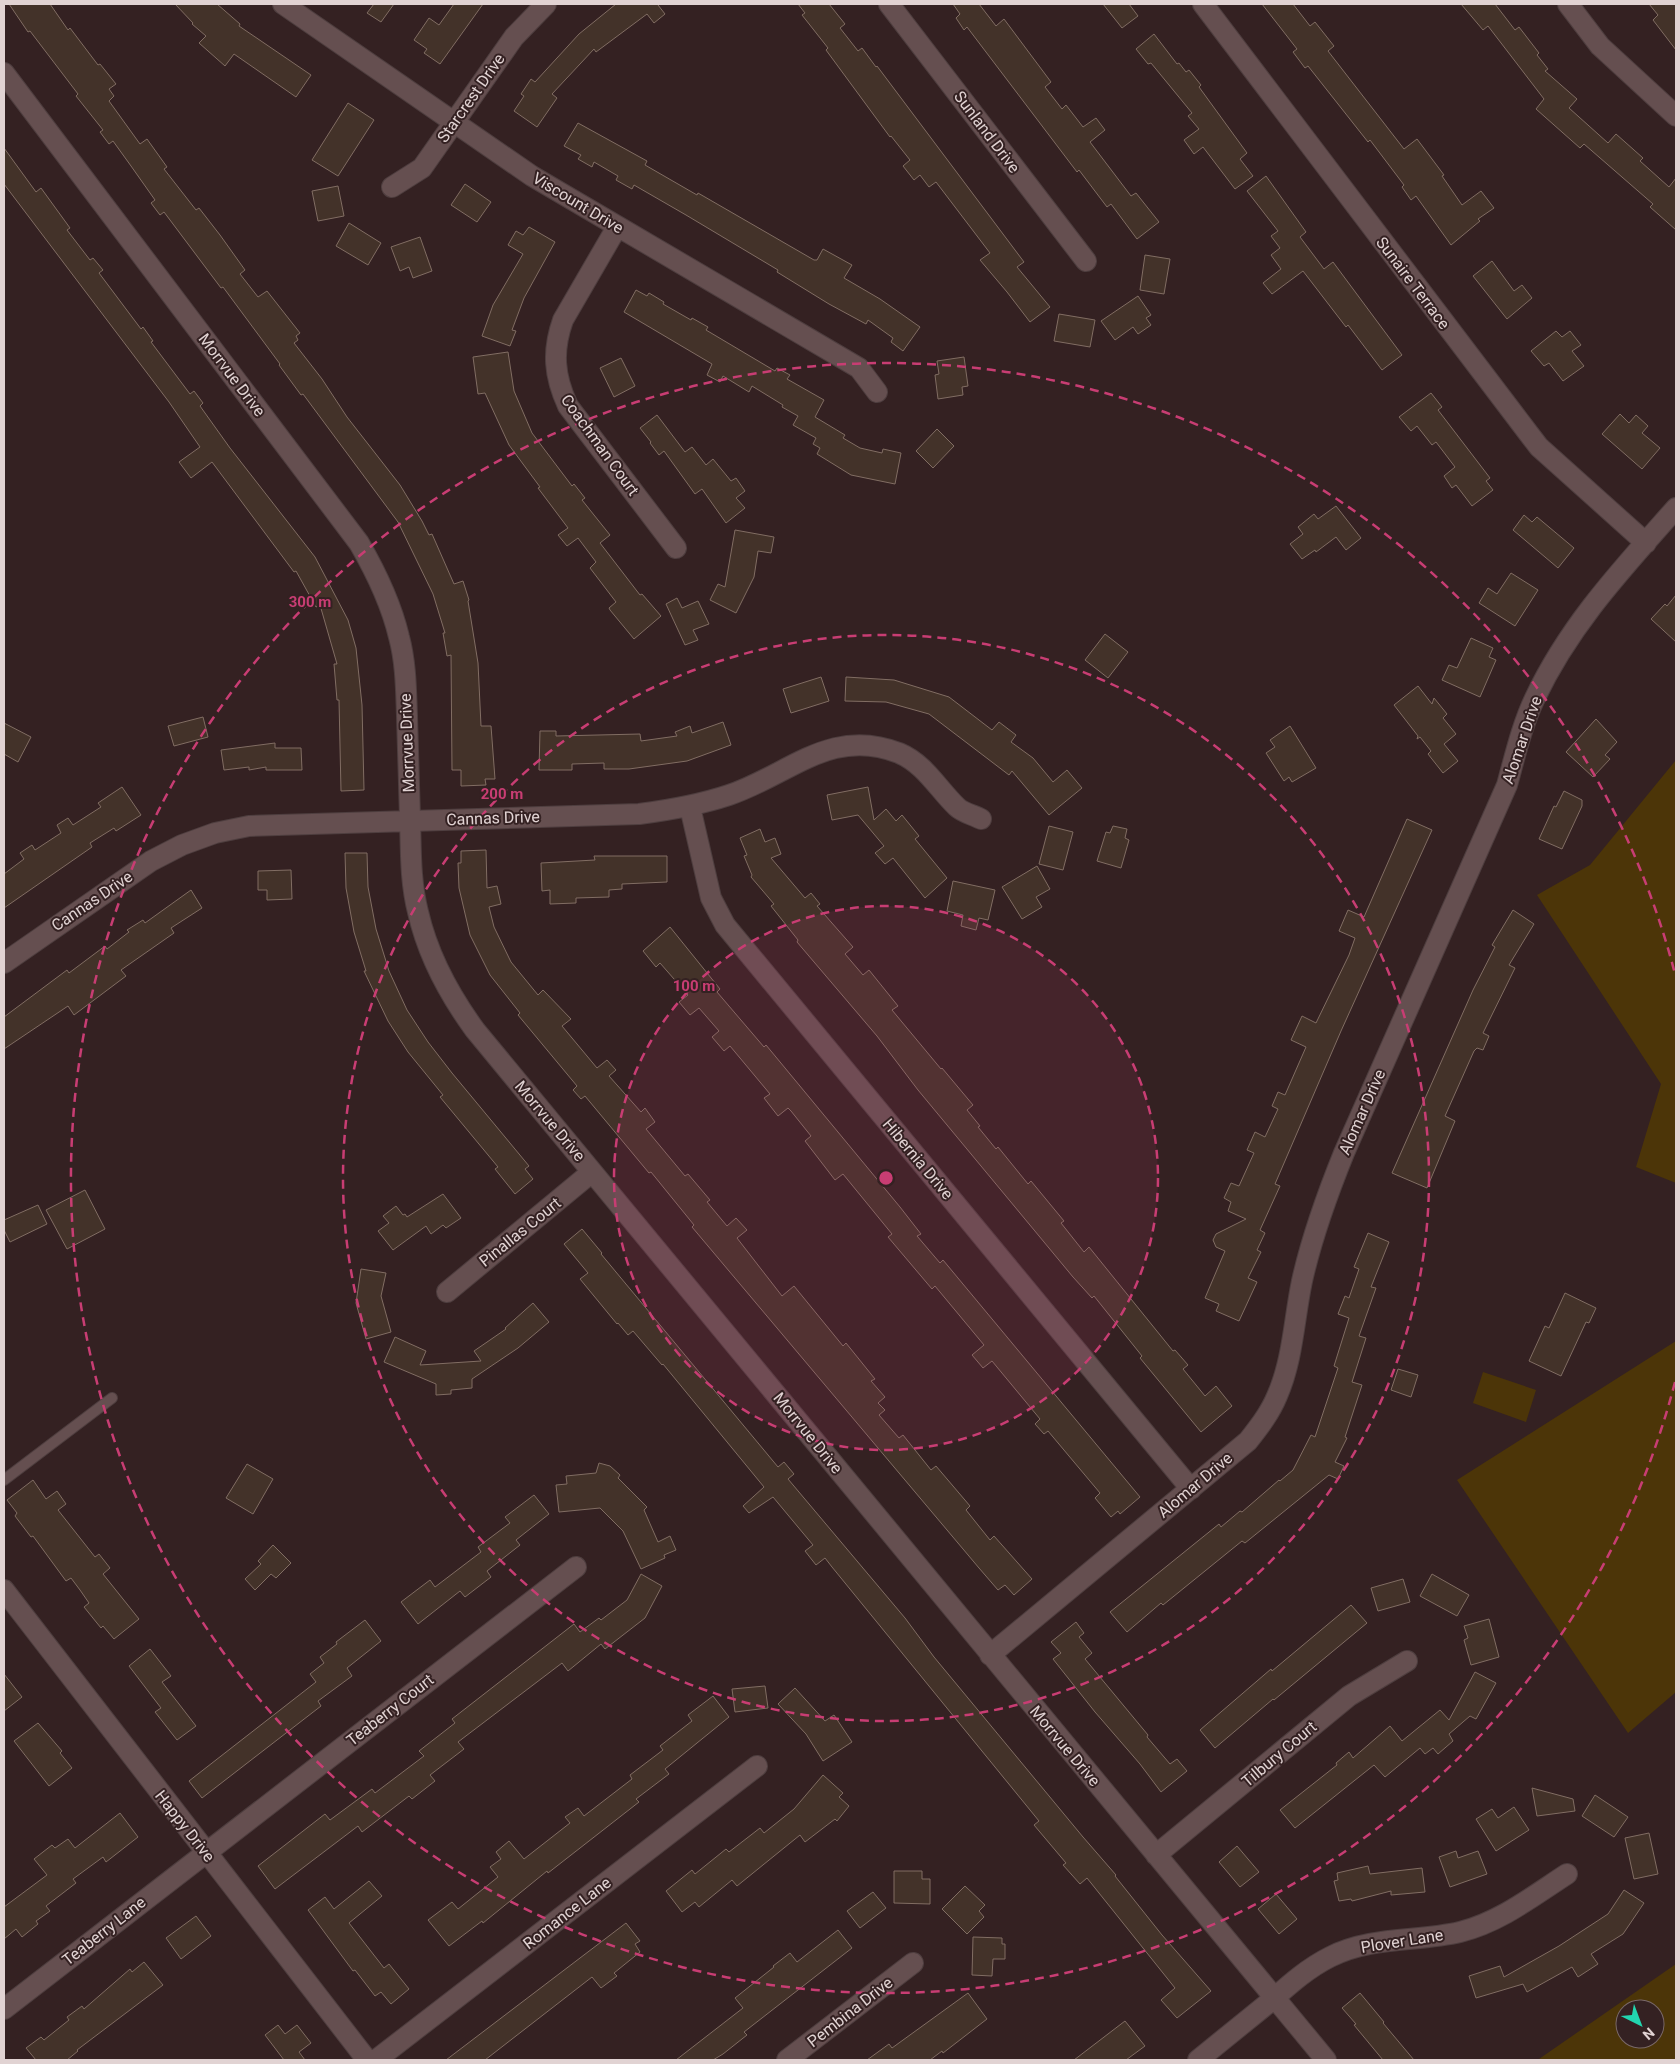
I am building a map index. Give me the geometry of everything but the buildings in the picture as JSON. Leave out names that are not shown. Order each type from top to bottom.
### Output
[{"type":"street","name":"Viscount Drive","points":[[283,4],[532,176],[859,368],[877,392]]},
{"type":"street","name":"Starcrest Drive","points":[[392,187],[422,168],[514,37],[546,4]]},
{"type":"street","name":"Sunland Drive","points":[[889,4],[1086,261]]},
{"type":"street","name":"Sunaire Terrace","points":[[1202,4],[1528,434],[1646,543]]},
{"type":"street","points":[[1568,4],[1600,46],[1676,116]]},
{"type":"street","name":"Morrvue Drive","points":[[4,73],[359,544],[377,574],[398,630],[405,673],[412,877],[417,910],[426,943],[440,975],[455,1002],[475,1030],[1326,2060]]},
{"type":"street","name":"Coachman Court","points":[[617,226],[563,320],[557,337],[556,372],[560,390],[568,406],[676,548]]},
{"type":"street","name":"Alomar Drive","points":[[990,1655],[1248,1441],[1264,1420],[1277,1397],[1289,1363],[1302,1281],[1322,1209],[1344,1153],[1507,785],[1522,732],[1534,699],[1559,652],[1583,616],[1676,508]]},
{"type":"street","name":"Cannas Drive","points":[[4,962],[151,861],[182,845],[215,833],[249,826],[639,814],[690,806],[737,792],[819,752],[835,747],[861,744],[886,748],[902,754],[916,763],[935,780],[958,809],[981,819]]},
{"type":"street","name":"Hibernia Drive","points":[[690,806],[710,898],[717,913],[1191,1489]]},
{"type":"street","name":"Pinallas Court","points":[[447,1292],[592,1172]]},
{"type":"street","name":"Teaberry Court","points":[[205,1852],[576,1567]]},
{"type":"street","name":"Happy Drive","points":[[4,1590],[367,2060]]},
{"type":"street","name":"Tilbury Court","points":[[1156,1855],[1349,1696],[1407,1661]]},
{"type":"street","name":"Romance Lane","points":[[376,2060],[757,1766]]},
{"type":"street","name":"Teaberry Lane","points":[[4,2009],[205,1852]]},
{"type":"street","name":"Plover Lane","points":[[1198,2060],[1309,1969],[1331,1957],[1354,1947],[1378,1942],[1459,1932],[1485,1924],[1508,1912],[1567,1874]]},
{"type":"street","name":"Pembina Drive","points":[[787,2060],[913,1963]]},
{"type":"lane","points":[[4,1480],[112,1398]]},
{"type":"shaded area","points":[[1676,760],[1676,1183],[1636,1167],[1661,1084],[1537,895],[1590,865]]},
{"type":"shaded area","points":[[1676,1341],[1676,1692],[1628,1733],[1457,1480]]},
{"type":"shaded area","points":[[1483,1372],[1536,1390],[1526,1422],[1473,1403]]},
{"type":"shaded area","points":[[1676,1964],[1676,2060],[1540,2060],[1615,2006],[1615,2049],[1665,2049],[1665,1999],[1626,1999]]}]
